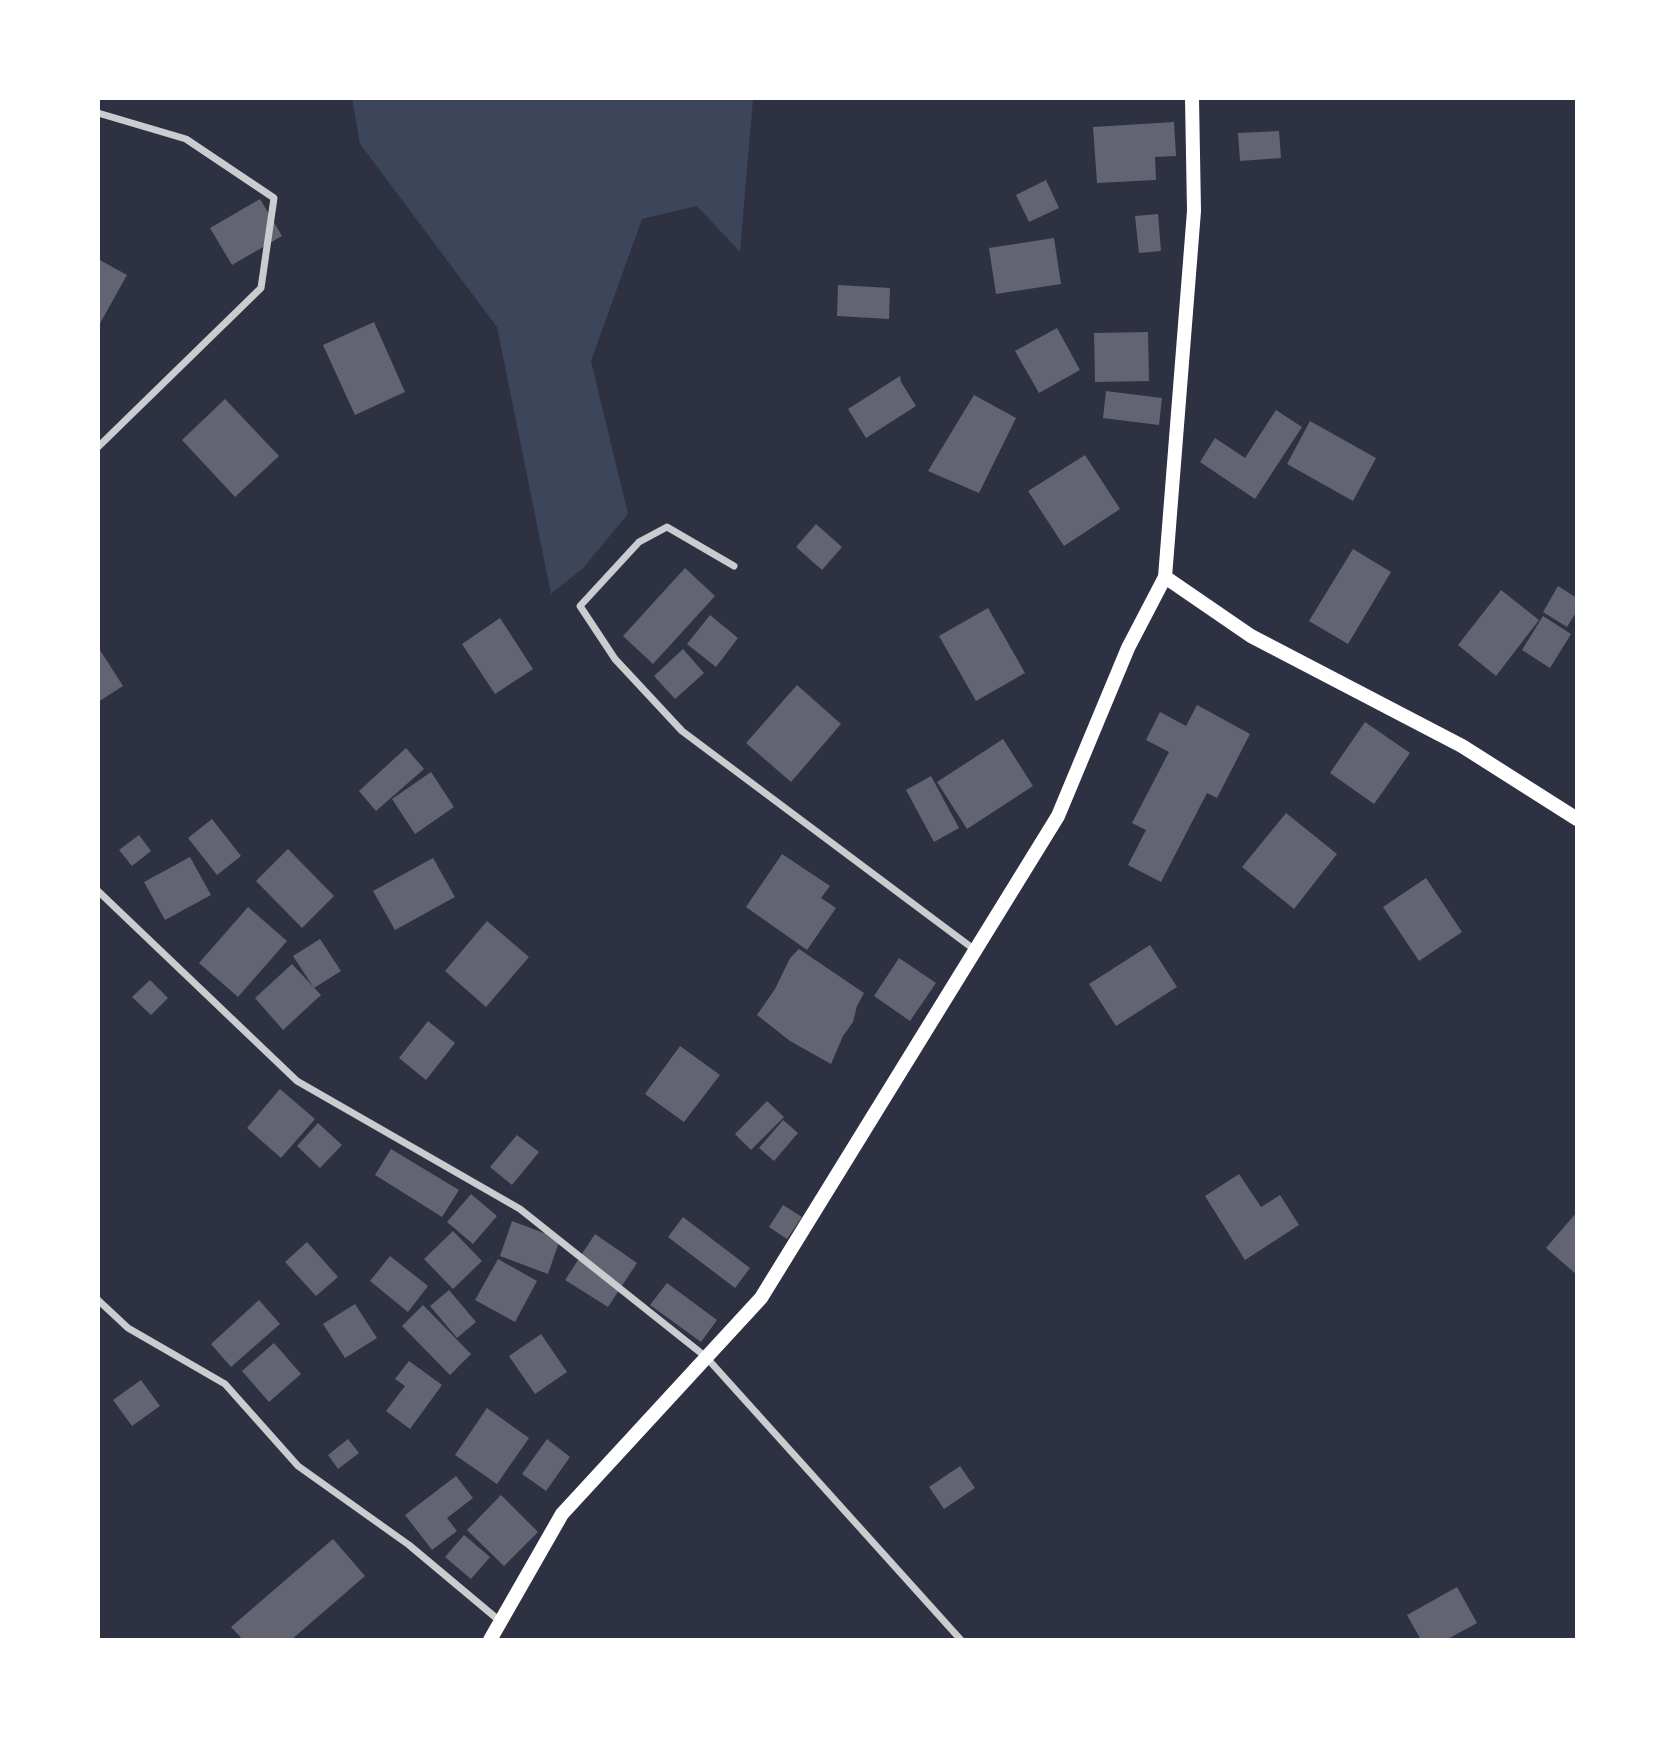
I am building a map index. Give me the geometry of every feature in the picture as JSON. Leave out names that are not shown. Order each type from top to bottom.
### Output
[{"type":"main road","points":[[490,1640],[562,1514],[761,1298],[1058,816],[1128,648],[1165,577],[1194,211],[1192,98]]},
{"type":"main road","points":[[1165,577],[1251,636],[1462,746],[1577,819]]},
{"type":"street","points":[[98,113],[186,139],[274,198],[261,288],[98,447]]},
{"type":"street","points":[[734,566],[667,527],[639,542],[580,606],[615,659],[682,732],[975,950]]},
{"type":"street","points":[[98,891],[297,1081],[520,1209],[706,1357],[961,1640]]},
{"type":"street","points":[[98,1300],[128,1328],[225,1384],[298,1466],[409,1545],[501,1622]]},
{"type":"shaded area","points":[[352,98],[753,99],[740,252],[697,206],[642,219],[591,361],[628,514],[583,568],[551,594],[497,327],[360,144]]},
{"type":"building","points":[[1174,122],[1176,156],[1155,157],[1156,180],[1097,183],[1093,127]]},
{"type":"building","points":[[1279,131],[1281,158],[1240,161],[1238,133]]},
{"type":"building","points":[[1046,180],[1059,208],[1029,222],[1016,195]]},
{"type":"building","points":[[260,199],[282,236],[232,265],[210,228]]},
{"type":"building","points":[[1158,214],[1161,251],[1139,253],[1135,216]]},
{"type":"building","points":[[1054,238],[1061,284],[996,294],[989,248]]},
{"type":"building","points":[[98,259],[127,275],[98,327]]},
{"type":"building","points":[[838,285],[890,288],[889,319],[837,316]]},
{"type":"building","points":[[374,322],[405,392],[355,415],[323,345]]},
{"type":"building","points":[[1057,328],[1080,370],[1039,393],[1015,351]]},
{"type":"building","points":[[1148,332],[1149,381],[1095,382],[1094,333]]},
{"type":"building","points":[[900,376],[916,406],[866,438],[848,409]]},
{"type":"building","points":[[1106,391],[1162,398],[1159,425],[1103,418]]},
{"type":"building","points":[[974,395],[1016,418],[979,493],[928,471]]},
{"type":"building","points":[[225,399],[279,456],[235,497],[182,440]]},
{"type":"building","points":[[1276,410],[1302,427],[1255,499],[1200,462],[1215,438],[1245,458]]},
{"type":"building","points":[[1310,421],[1376,458],[1353,501],[1287,464]]},
{"type":"building","points":[[1085,455],[1120,509],[1064,546],[1028,491]]},
{"type":"building","points":[[816,524],[842,547],[822,570],[796,547]]},
{"type":"building","points":[[1353,549],[1391,572],[1348,644],[1309,621]]},
{"type":"building","points":[[685,568],[715,596],[653,664],[623,636]]},
{"type":"building","points":[[1558,586],[1577,598],[1577,611],[1567,627],[1543,612]]},
{"type":"building","points":[[1501,590],[1539,620],[1496,676],[1458,645]]},
{"type":"building","points":[[988,608],[1025,673],[976,701],[939,636]]},
{"type":"building","points":[[710,615],[738,638],[716,667],[687,644]]},
{"type":"building","points":[[1543,616],[1571,634],[1550,668],[1522,650]]},
{"type":"building","points":[[500,618],[533,669],[495,694],[462,644]]},
{"type":"building","points":[[683,649],[704,673],[675,699],[654,676]]},
{"type":"building","points":[[100,650],[123,686],[98,702],[98,652]]},
{"type":"building","points":[[797,685],[841,724],[791,782],[746,743]]},
{"type":"building","points":[[1197,705],[1250,734],[1217,798],[1207,793],[1161,882],[1128,865],[1146,830],[1132,823],[1169,752],[1146,740],[1160,712],[1186,726]]},
{"type":"building","points":[[1365,722],[1410,753],[1374,804],[1330,773]]},
{"type":"building","points":[[1003,739],[1033,786],[967,829],[937,782]]},
{"type":"building","points":[[406,748],[424,769],[376,811],[359,791]]},
{"type":"building","points":[[431,772],[454,807],[415,834],[392,799]]},
{"type":"building","points":[[931,776],[959,828],[934,842],[906,790]]},
{"type":"building","points":[[1286,813],[1337,854],[1294,909],[1242,867]]},
{"type":"building","points":[[212,819],[241,856],[217,875],[188,838]]},
{"type":"building","points":[[139,835],[151,851],[132,866],[119,850]]},
{"type":"building","points":[[288,849],[334,896],[302,928],[256,881]]},
{"type":"building","points":[[782,854],[830,886],[821,898],[836,908],[807,950],[746,907]]},
{"type":"building","points":[[190,857],[211,895],[165,920],[144,882]]},
{"type":"building","points":[[433,858],[455,897],[395,930],[373,891]]},
{"type":"building","points":[[1426,878],[1462,932],[1419,961],[1383,907]]},
{"type":"building","points":[[248,907],[287,941],[238,997],[199,963]]},
{"type":"building","points":[[487,921],[529,957],[486,1007],[445,971]]},
{"type":"building","points":[[320,939],[341,971],[314,988],[293,956]]},
{"type":"building","points":[[1150,945],[1177,987],[1116,1026],[1089,984]]},
{"type":"building","points":[[799,949],[864,993],[853,1022],[843,1036],[831,1064],[790,1041],[757,1015],[775,989],[790,958]]},
{"type":"building","points":[[899,958],[936,983],[910,1021],[874,996]]},
{"type":"building","points":[[292,964],[321,995],[283,1030],[255,998]]},
{"type":"building","points":[[150,980],[168,998],[151,1015],[132,997]]},
{"type":"building","points":[[428,1021],[455,1043],[426,1080],[399,1058]]},
{"type":"building","points":[[680,1046],[720,1075],[684,1122],[645,1094]]},
{"type":"building","points":[[280,1089],[315,1119],[281,1158],[247,1128]]},
{"type":"building","points":[[767,1101],[784,1117],[751,1150],[735,1134]]},
{"type":"building","points":[[783,1120],[798,1133],[774,1161],[759,1148]]},
{"type":"building","points":[[318,1123],[342,1145],[320,1168],[297,1146]]},
{"type":"building","points":[[517,1135],[539,1152],[512,1185],[490,1167]]},
{"type":"building","points":[[391,1149],[459,1190],[442,1217],[375,1175]]},
{"type":"building","points":[[1239,1174],[1261,1207],[1280,1195],[1299,1225],[1245,1260],[1205,1196]]},
{"type":"building","points":[[471,1194],[497,1216],[473,1244],[447,1222]]},
{"type":"building","points":[[783,1205],[802,1217],[787,1239],[769,1227]]},
{"type":"building","points":[[1577,1212],[1577,1275],[1546,1248]]},
{"type":"building","points":[[683,1217],[750,1268],[735,1288],[668,1237]]},
{"type":"building","points":[[512,1221],[560,1239],[548,1274],[500,1256]]},
{"type":"building","points":[[453,1231],[482,1261],[453,1289],[424,1259]]},
{"type":"building","points":[[595,1234],[637,1263],[608,1307],[565,1280]]},
{"type":"building","points":[[307,1242],[338,1277],[316,1296],[285,1262]]},
{"type":"building","points":[[390,1256],[428,1286],[408,1312],[370,1281]]},
{"type":"building","points":[[498,1259],[537,1281],[515,1322],[475,1300]]},
{"type":"building","points":[[667,1283],[717,1320],[701,1342],[650,1305]]},
{"type":"building","points":[[449,1290],[476,1322],[457,1338],[430,1306]]},
{"type":"building","points":[[259,1300],[280,1324],[231,1367],[211,1344]]},
{"type":"building","points":[[355,1304],[377,1338],[345,1358],[323,1324]]},
{"type":"building","points":[[423,1305],[471,1354],[450,1375],[402,1326]]},
{"type":"building","points":[[541,1334],[567,1372],[535,1394],[509,1356]]},
{"type":"building","points":[[274,1343],[301,1374],[269,1402],[242,1371]]},
{"type":"building","points":[[409,1361],[442,1385],[410,1429],[386,1411],[405,1386],[395,1379]]},
{"type":"building","points":[[141,1380],[160,1406],[132,1426],[113,1400]]},
{"type":"building","points":[[487,1408],[529,1438],[497,1484],[455,1455]]},
{"type":"building","points":[[348,1439],[359,1453],[338,1469],[328,1455]]},
{"type":"building","points":[[547,1439],[570,1457],[546,1491],[522,1474]]},
{"type":"building","points":[[960,1466],[975,1488],[944,1509],[929,1487]]},
{"type":"building","points":[[456,1476],[473,1498],[447,1518],[457,1531],[432,1550],[405,1515]]},
{"type":"building","points":[[501,1495],[538,1532],[504,1566],[467,1530]]},
{"type":"building","points":[[464,1535],[490,1557],[471,1579],[445,1557]]},
{"type":"building","points":[[333,1539],[365,1576],[291,1640],[243,1640],[231,1627]]},
{"type":"building","points":[[1457,1587],[1477,1623],[1446,1640],[1421,1640],[1407,1615]]}]
